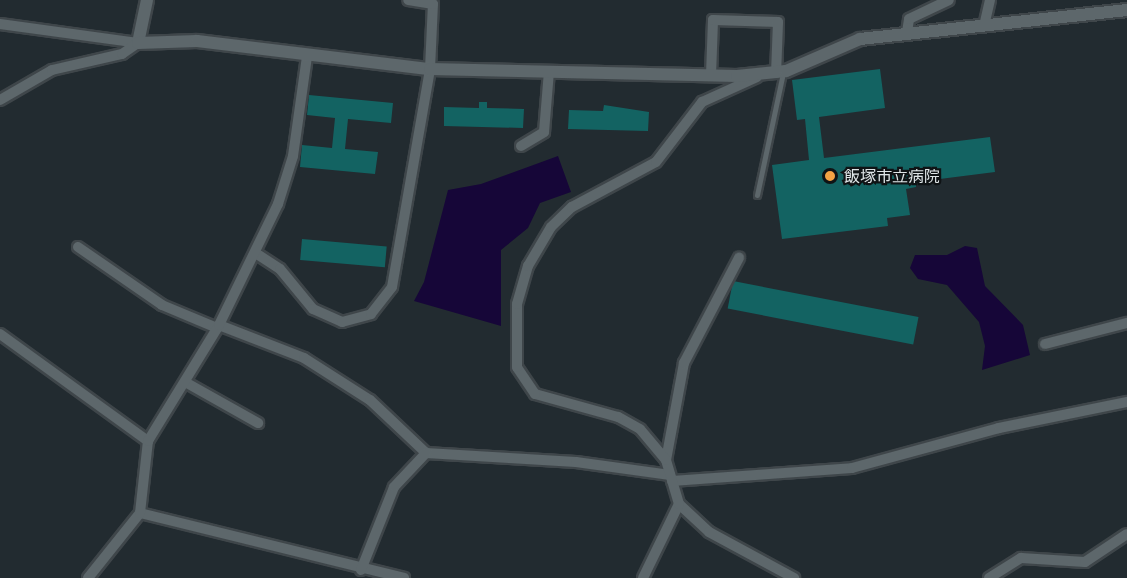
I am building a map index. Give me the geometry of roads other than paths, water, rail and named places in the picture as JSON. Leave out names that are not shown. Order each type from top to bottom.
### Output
[{"type":"street","points":[[0,100],[52,70],[122,54],[138,43],[147,0]]},
{"type":"street","points":[[257,254],[280,269],[327,318],[342,322],[376,309],[392,287],[404,239],[430,69],[433,4],[408,0]]},
{"type":"street","points":[[907,32],[909,18],[950,0]]},
{"type":"street","points":[[984,26],[990,0]]},
{"type":"street","points":[[666,459],[640,429],[618,417],[535,393],[517,367],[517,304],[528,266],[558,220],[656,162],[702,102],[723,88],[774,73],[836,45],[907,32],[1127,10]]},
{"type":"street","points":[[711,75],[713,20],[778,22],[774,73]]},
{"type":"street","points":[[0,24],[138,43],[197,41],[307,57],[430,69],[711,75],[774,73]]},
{"type":"street","points":[[88,578],[140,513],[148,441],[218,326],[257,254],[293,156],[307,57]]},
{"type":"street","points":[[521,146],[544,132],[549,71]]},
{"type":"street","points":[[78,248],[162,305],[304,358],[370,400],[426,453],[576,462],[671,478],[852,468],[999,428],[1127,402]]},
{"type":"street","points":[[739,258],[684,363],[666,459],[679,504],[709,532],[794,578]]},
{"type":"street","points":[[1045,344],[1127,323]]},
{"type":"street","points":[[0,334],[148,441]]},
{"type":"street","points":[[185,382],[258,423]]},
{"type":"street","points":[[361,570],[394,487],[426,453]]},
{"type":"street","points":[[643,578],[679,504]]},
{"type":"street","points":[[140,513],[361,570],[404,578]]},
{"type":"street","points":[[989,578],[1022,558],[1085,562],[1127,534]]},
{"type":"lane","points":[[757,195],[774,73]]},
{"type":"place","name":"飯塚市立病院","points":[[830,176]]}]
